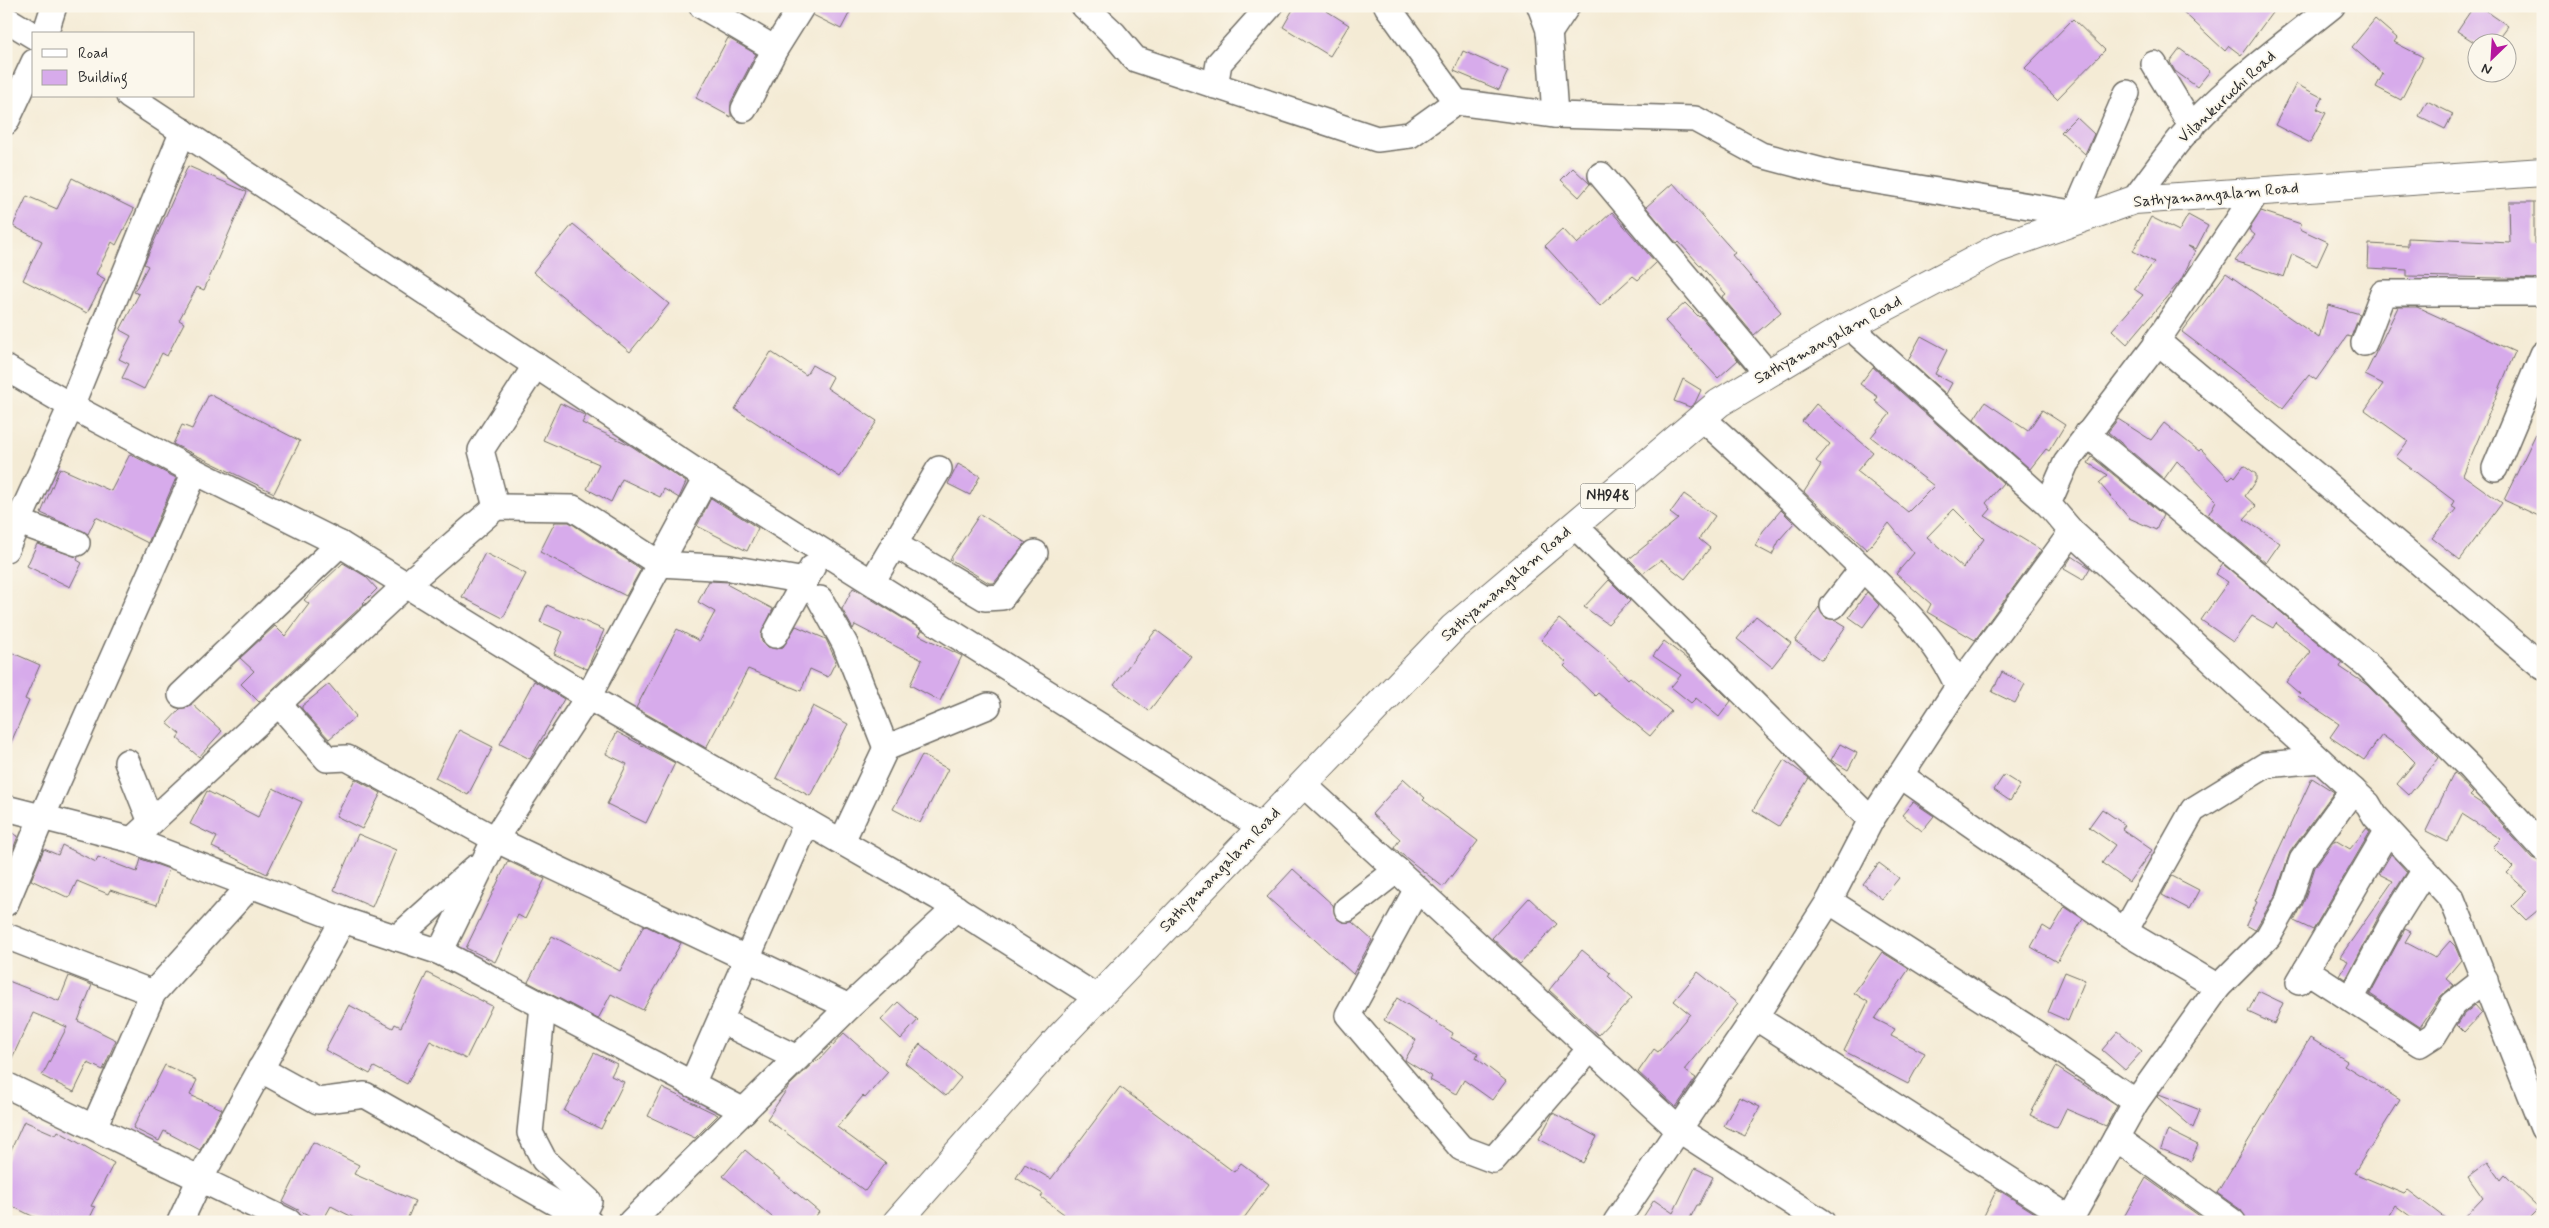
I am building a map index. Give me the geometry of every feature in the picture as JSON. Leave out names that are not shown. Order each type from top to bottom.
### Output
[{"type":"highway","name":"Sathyamangalam Road","points":[[897,1222],[1060,1037],[1453,628],[1719,403],[1849,326],[1996,249],[2083,214],[2134,200],[2543,172]]},
{"type":"street","points":[[46,32],[54,6]]},
{"type":"street","points":[[702,6],[775,49]]},
{"type":"street","points":[[744,109],[775,49],[802,6]]},
{"type":"street","points":[[1084,6],[1114,34],[1134,59],[1378,139],[1410,135],[1456,102],[1555,115],[1695,119],[1761,155],[1834,174],[2083,214],[2127,94]]},
{"type":"street","points":[[1215,86],[1219,63],[1270,6]]},
{"type":"street","points":[[1388,6],[1456,102]]},
{"type":"street","points":[[1540,6],[1549,33],[1555,115]]},
{"type":"street","points":[[1549,33],[1567,6]]},
{"type":"street","name":"Vilankuruchi Road","points":[[2134,200],[2181,138],[2243,78],[2332,6]]},
{"type":"street","points":[[6,19],[32,35]]},
{"type":"street","points":[[2154,64],[2192,128]]},
{"type":"street","points":[[6,122],[32,66]]},
{"type":"street","points":[[132,98],[706,478],[1261,827]]},
{"type":"street","points":[[6,549],[71,406],[183,131]]},
{"type":"street","points":[[1601,175],[1767,373]]},
{"type":"street","points":[[2048,504],[2066,463],[2156,345],[2257,192]]},
{"type":"street","points":[[2364,343],[2384,292],[2543,292]]},
{"type":"street","points":[[1849,326],[2048,504],[2072,532],[2368,804],[2388,830],[2452,900],[2485,979],[2534,1072],[2543,1128]]},
{"type":"street","points":[[2157,341],[2543,667]]},
{"type":"street","points":[[2495,468],[2543,354]]},
{"type":"street","points":[[496,507],[481,450],[536,365]]},
{"type":"street","points":[[6,368],[71,406],[195,472],[340,544],[588,697],[956,908],[1098,998]]},
{"type":"street","points":[[1701,418],[1796,502],[1863,568],[1915,623],[1949,666],[1958,687]]},
{"type":"street","points":[[2087,434],[2367,665],[2470,768],[2543,848]]},
{"type":"street","points":[[872,582],[939,470]]},
{"type":"street","points":[[6,902],[195,472]]},
{"type":"street","points":[[440,952],[490,849],[588,697],[706,478]]},
{"type":"street","points":[[132,840],[406,585],[496,507],[573,508],[660,564],[730,568],[812,590],[845,644],[886,748]]},
{"type":"street","points":[[18,522],[77,544]]},
{"type":"street","points":[[1574,525],[1871,820]]},
{"type":"street","points":[[1616,1222],[1755,1017],[1829,901],[1871,820],[1900,774],[1958,687],[2072,532]]},
{"type":"street","points":[[181,694],[340,544]]},
{"type":"street","points":[[894,544],[985,598],[1002,596],[1035,553]]},
{"type":"street","points":[[775,635],[812,590],[822,550]]},
{"type":"street","points":[[1833,606],[1863,568]]},
{"type":"street","points":[[279,704],[326,759],[347,758],[490,849],[748,959],[849,1007]]},
{"type":"street","points":[[842,842],[886,748],[988,706]]},
{"type":"street","points":[[2125,931],[2193,810],[2266,765],[2320,760]]},
{"type":"street","points":[[127,762],[151,822]]},
{"type":"street","points":[[1900,774],[2125,931],[2218,987]]},
{"type":"street","points":[[1303,784],[1678,1129],[1822,1222]]},
{"type":"street","points":[[1755,1017],[2070,1220],[2136,1102],[2218,987],[2268,937],[2288,900],[2302,860],[2353,790]]},
{"type":"street","points":[[6,808],[132,840],[343,920],[440,952],[744,1111]]},
{"type":"street","points":[[692,1084],[807,822]]},
{"type":"street","points":[[2388,830],[2303,976],[2351,999],[2420,1044],[2434,1035],[2453,1004],[2485,979]]},
{"type":"street","points":[[397,938],[490,849]]},
{"type":"street","points":[[1347,909],[1397,870]]},
{"type":"street","points":[[2351,999],[2393,921],[2425,870]]},
{"type":"street","points":[[94,1127],[154,993],[251,886]]},
{"type":"street","points":[[1417,889],[1348,1015],[1461,1148],[1493,1160],[1591,1048]]},
{"type":"street","points":[[1829,901],[2042,1037],[2136,1102]]},
{"type":"street","points":[[631,1222],[849,1007],[956,908]]},
{"type":"street","points":[[180,1222],[200,1179],[343,920]]},
{"type":"street","points":[[6,936],[154,993]]},
{"type":"street","points":[[260,1069],[318,1100],[365,1094],[585,1219],[589,1201],[544,1160],[530,1133],[544,1006]]},
{"type":"street","points":[[721,1021],[797,1058]]},
{"type":"street","points":[[6,1085],[289,1222]]},
{"type":"street","points":[[2116,1138],[2233,1222]]},
{"type":"building","points":[[816,6],[853,6],[841,29],[813,15]]},
{"type":"building","points":[[1295,6],[1319,6],[1349,25],[1330,56],[1283,27]]},
{"type":"building","points":[[2177,6],[2277,6],[2241,55],[2229,46],[2225,51]]},
{"type":"building","points":[[2474,6],[2479,6],[2508,26],[2504,32],[2466,32],[2466,37],[2457,31]]},
{"type":"building","points":[[2073,19],[2105,50],[2057,99],[2025,68]]},
{"type":"building","points":[[2375,19],[2397,38],[2394,42],[2423,57],[2401,100],[2376,87],[2383,74],[2352,47]]},
{"type":"building","points":[[728,38],[756,54],[731,102],[731,117],[696,98]]},
{"type":"building","points":[[2180,49],[2210,71],[2197,87],[2175,71],[2170,62]]},
{"type":"building","points":[[1463,51],[1508,71],[1499,90],[1454,71]]},
{"type":"building","points":[[2296,84],[2323,98],[2317,109],[2326,113],[2310,143],[2275,125]]},
{"type":"building","points":[[2427,101],[2453,114],[2445,129],[2419,116]]},
{"type":"building","points":[[2076,117],[2094,134],[2085,154],[2061,132]]},
{"type":"building","points":[[188,166],[247,192],[204,290],[197,287],[179,320],[184,323],[167,356],[162,353],[144,389],[122,378],[129,364],[119,359],[131,336],[120,330],[139,294],[134,292],[148,266],[144,264]]},
{"type":"building","points":[[1573,168],[1590,184],[1579,197],[1561,180]]},
{"type":"building","points":[[72,178],[134,209],[116,245],[112,242],[96,274],[105,279],[87,313],[23,280],[42,241],[13,226],[27,196],[57,209]]},
{"type":"building","points":[[1673,183],[1735,253],[1732,255],[1781,312],[1754,335],[1722,297],[1726,294],[1679,242],[1677,244],[1646,207]]},
{"type":"building","points":[[2509,202],[2534,202],[2534,244],[2543,244],[2543,279],[2407,276],[2407,270],[2368,268],[2369,244],[2408,246],[2408,238],[2510,243]]},
{"type":"building","points":[[2261,211],[2301,224],[2300,229],[2328,242],[2317,266],[2292,254],[2284,277],[2235,261],[2255,235],[2249,230]]},
{"type":"building","points":[[1612,212],[1656,263],[1638,280],[1633,276],[1600,306],[1545,246],[1563,229],[1577,244]]},
{"type":"building","points":[[2188,215],[2208,226],[2196,249],[2188,246],[2195,251],[2181,280],[2127,344],[2112,330],[2143,295],[2134,289],[2154,262],[2133,251],[2151,217],[2179,231]]},
{"type":"building","points":[[573,224],[669,304],[630,352],[533,272]]},
{"type":"building","points":[[2226,273],[2319,338],[2328,305],[2360,314],[2351,337],[2347,336],[2316,380],[2309,375],[2283,408],[2182,332]]},
{"type":"building","points":[[1685,303],[1700,316],[1738,360],[1718,378],[1665,321]]},
{"type":"building","points":[[2398,307],[2417,307],[2515,352],[2463,475],[2502,503],[2460,560],[2432,538],[2456,509],[2451,506],[2454,501],[2396,457],[2408,441],[2365,410],[2383,384],[2365,375]]},
{"type":"building","points":[[1921,336],[1947,350],[1935,374],[1952,383],[1946,394],[1908,360]]},
{"type":"building","points":[[771,352],[806,375],[812,365],[833,377],[827,388],[877,421],[840,477],[735,409]]},
{"type":"building","points":[[1873,367],[2003,483],[1986,503],[1991,509],[1985,516],[2041,550],[1975,640],[1927,612],[1931,604],[1896,574],[1914,553],[1889,523],[1867,550],[1804,492],[1821,465],[1816,461],[1830,444],[1802,421],[1816,404],[1873,452],[1857,471],[1908,512],[1934,486],[1871,437],[1890,414],[1875,401],[1878,397],[1860,384]],"holes":[[[1954,509],[1984,539],[1963,568],[1927,537]]]},
{"type":"building","points":[[1683,379],[1701,390],[1695,403],[1690,407],[1674,401]]},
{"type":"building","points":[[209,394],[300,441],[274,493],[173,444],[182,425],[192,429]]},
{"type":"building","points":[[1985,402],[2028,431],[2042,410],[2065,425],[2049,451],[2046,449],[2030,469],[1974,419]]},
{"type":"building","points":[[560,403],[586,416],[582,423],[630,445],[686,482],[679,498],[664,489],[660,497],[622,479],[611,502],[587,489],[599,464],[543,440]]},
{"type":"building","points":[[2118,419],[2151,440],[2164,423],[2199,451],[2201,449],[2229,479],[2233,475],[2235,477],[2244,465],[2256,474],[2256,480],[2245,496],[2256,506],[2244,519],[2280,543],[2266,563],[2208,515],[2216,501],[2177,461],[2164,479],[2108,432]]},
{"type":"building","points":[[2543,419],[2543,518],[2504,500]]},
{"type":"building","points":[[130,454],[176,478],[148,543],[96,517],[88,534],[41,513],[60,468],[111,491]]},
{"type":"building","points":[[2092,457],[2163,515],[2156,530],[2129,518],[2099,483],[2108,475],[2088,463]]},
{"type":"building","points":[[958,464],[980,476],[970,495],[948,484]]},
{"type":"building","points":[[1684,494],[1715,516],[1699,539],[1710,548],[1685,579],[1661,560],[1643,573],[1629,559],[1678,519],[1670,513]]},
{"type":"building","points":[[711,498],[758,528],[747,551],[697,526]]},
{"type":"building","points":[[1781,510],[1794,523],[1780,539],[1772,555],[1755,546],[1763,531]]},
{"type":"building","points":[[980,514],[1026,543],[994,583],[989,583],[950,559]]},
{"type":"building","points":[[555,522],[569,522],[641,569],[626,596],[540,552]]},
{"type":"building","points":[[37,544],[78,557],[77,560],[82,563],[70,587],[27,566]]},
{"type":"building","points":[[485,553],[526,574],[503,618],[462,597]]},
{"type":"building","points":[[2072,556],[2090,568],[2083,580],[2064,569]]},
{"type":"building","points":[[343,563],[365,576],[377,589],[364,604],[259,702],[241,684],[254,671],[240,658],[275,626],[285,636],[309,604],[304,600]]},
{"type":"building","points":[[2223,564],[2342,663],[2340,667],[2367,685],[2439,758],[2409,795],[2397,784],[2415,762],[2403,750],[2382,735],[2364,760],[2330,737],[2339,724],[2298,696],[2300,694],[2286,682],[2311,652],[2276,623],[2273,628],[2252,616],[2233,642],[2201,620],[2228,582],[2216,574]]},
{"type":"building","points":[[1609,580],[1630,601],[1608,624],[1584,607]]},
{"type":"building","points":[[709,581],[729,582],[728,585],[773,609],[761,635],[762,642],[768,647],[776,649],[783,647],[796,626],[826,639],[836,661],[828,677],[810,669],[801,691],[748,669],[706,748],[636,708],[677,629],[699,641],[715,612],[698,602]]},
{"type":"building","points":[[853,588],[922,630],[919,635],[962,656],[940,701],[910,685],[922,660],[855,625],[853,629],[842,609]]},
{"type":"building","points":[[1867,592],[1879,605],[1863,627],[1849,617]]},
{"type":"building","points":[[547,605],[604,630],[587,669],[554,654],[563,632],[540,622]]},
{"type":"building","points":[[1819,607],[1825,618],[1836,620],[1846,626],[1822,660],[1795,641]]},
{"type":"building","points":[[1756,616],[1791,643],[1772,667],[1737,639]]},
{"type":"building","points":[[1559,619],[1604,656],[1628,679],[1630,677],[1671,711],[1650,736],[1598,693],[1595,696],[1564,666],[1567,663],[1541,640]]},
{"type":"building","points":[[1156,630],[1191,656],[1149,711],[1114,685]]},
{"type":"building","points":[[1664,641],[1696,666],[1731,701],[1719,717],[1696,698],[1691,703],[1671,687],[1681,675],[1653,656]]},
{"type":"building","points":[[6,650],[40,665],[25,699],[29,701],[6,754]]},
{"type":"building","points":[[2002,672],[2025,684],[2015,703],[1992,692]]},
{"type":"building","points":[[534,681],[564,699],[530,759],[500,744]]},
{"type":"building","points":[[329,684],[356,716],[329,739],[302,709],[302,706]]},
{"type":"building","points":[[192,704],[222,731],[199,757],[177,738],[180,734],[167,723],[180,709]]},
{"type":"building","points":[[813,706],[848,724],[810,796],[776,778]]},
{"type":"building","points":[[459,730],[493,747],[468,795],[435,778]]},
{"type":"building","points":[[617,732],[675,763],[646,823],[607,804],[627,764],[606,754]]},
{"type":"building","points":[[1840,744],[1857,753],[1848,770],[1831,760]]},
{"type":"building","points":[[922,755],[948,769],[920,823],[893,809]]},
{"type":"building","points":[[1784,760],[1809,778],[1779,826],[1753,810]]},
{"type":"building","points":[[2454,773],[2473,793],[2470,796],[2485,806],[2532,858],[2543,862],[2543,906],[2526,920],[2512,906],[2527,891],[2507,873],[2513,867],[2493,847],[2501,839],[2462,814],[2448,842],[2426,831]]},
{"type":"building","points":[[2004,775],[2020,785],[2010,801],[1994,790]]},
{"type":"building","points":[[2312,778],[2334,792],[2290,852],[2276,894],[2255,930],[2246,925],[2257,902],[2255,901]]},
{"type":"building","points":[[355,779],[381,793],[362,829],[336,816]]},
{"type":"building","points":[[1404,779],[1425,798],[1423,800],[1478,841],[1443,887],[1394,848],[1400,839],[1372,814]]},
{"type":"building","points":[[273,788],[302,802],[267,874],[212,847],[217,837],[190,824],[207,791],[258,817]]},
{"type":"building","points":[[1913,802],[1934,816],[1922,831],[1902,815]]},
{"type":"building","points":[[2102,809],[2125,825],[2122,829],[2152,850],[2129,882],[2102,863],[2115,845],[2089,827]]},
{"type":"building","points":[[2367,828],[2370,832],[2313,930],[2294,921],[2303,904],[2315,867],[2335,840],[2350,849]]},
{"type":"building","points":[[6,830],[18,836],[10,857],[6,856]]},
{"type":"building","points":[[358,834],[396,850],[372,907],[334,890]]},
{"type":"building","points":[[62,845],[96,862],[98,857],[137,872],[141,859],[169,869],[157,905],[110,890],[108,894],[77,881],[69,898],[31,880],[44,849],[58,855]]},
{"type":"building","points":[[2391,854],[2407,872],[2380,914],[2346,979],[2340,975],[2348,961],[2340,957],[2393,881],[2379,874]]},
{"type":"building","points":[[508,861],[545,879],[525,919],[518,915],[495,962],[466,948]]},
{"type":"building","points":[[1879,863],[1899,878],[1882,899],[1863,884]]},
{"type":"building","points":[[1293,869],[1333,905],[1336,918],[1342,922],[1352,922],[1372,940],[1353,974],[1267,897]]},
{"type":"building","points":[[2172,876],[2199,890],[2189,909],[2162,895]]},
{"type":"building","points":[[1529,898],[1557,924],[1520,964],[1492,938]]},
{"type":"building","points":[[2065,907],[2083,919],[2057,962],[2031,947],[2043,926],[2051,931]]},
{"type":"building","points":[[644,925],[681,943],[643,1010],[611,994],[598,1019],[528,982],[552,936],[620,971]]},
{"type":"building","points":[[2405,929],[2411,932],[2405,942],[2435,958],[2450,941],[2455,946],[2461,960],[2446,978],[2454,985],[2441,996],[2420,1027],[2370,994]]},
{"type":"building","points":[[1582,950],[1610,973],[1608,976],[1632,998],[1598,1035],[1549,990]]},
{"type":"building","points":[[1882,952],[1909,969],[1875,1019],[1895,1029],[1891,1036],[1925,1053],[1908,1084],[1844,1051],[1868,1002],[1854,993]]},
{"type":"building","points":[[1698,972],[1738,1004],[1684,1070],[1696,1078],[1676,1107],[1638,1072],[1654,1049],[1658,1052],[1690,1014],[1674,1001]]},
{"type":"building","points":[[2065,972],[2085,980],[2068,1021],[2048,1012]]},
{"type":"building","points":[[427,973],[492,1006],[466,1059],[430,1041],[407,1084],[374,1067],[370,1074],[325,1050],[349,1005],[393,1028],[395,1024],[401,1027]]},
{"type":"building","points":[[69,976],[92,985],[78,1021],[116,1040],[103,1070],[88,1063],[74,1092],[42,1076],[67,1027],[33,1013],[6,1071],[6,980],[59,1001]]},
{"type":"building","points":[[2258,991],[2283,1003],[2274,1024],[2248,1012]]},
{"type":"building","points":[[1397,998],[1453,1033],[1451,1038],[1478,1053],[1476,1058],[1506,1081],[1492,1100],[1464,1080],[1456,1094],[1430,1080],[1432,1077],[1405,1060],[1416,1040],[1384,1020]]},
{"type":"building","points":[[898,1002],[918,1020],[901,1039],[881,1020]]},
{"type":"building","points":[[2475,1005],[2482,1013],[2464,1032],[2457,1025],[2464,1014]]},
{"type":"building","points":[[2118,1031],[2142,1051],[2125,1070],[2102,1050]]},
{"type":"building","points":[[844,1033],[888,1072],[865,1098],[863,1096],[837,1127],[886,1163],[865,1191],[767,1119],[789,1086],[816,1060],[818,1061]]},
{"type":"building","points":[[2310,1038],[2347,1061],[2344,1065],[2400,1100],[2354,1173],[2404,1194],[2408,1190],[2450,1222],[2418,1222],[2395,1205],[2385,1222],[2247,1222],[2241,1210],[2217,1193]]},
{"type":"building","points":[[920,1044],[961,1078],[946,1096],[905,1063]]},
{"type":"building","points":[[594,1053],[617,1064],[611,1076],[624,1082],[601,1129],[564,1111]]},
{"type":"building","points":[[165,1065],[197,1080],[190,1095],[222,1109],[200,1150],[164,1131],[159,1141],[133,1128]]},
{"type":"building","points":[[2056,1067],[2117,1106],[2106,1126],[2066,1109],[2057,1128],[2030,1115]]},
{"type":"building","points":[[1120,1087],[1234,1172],[1241,1163],[1269,1184],[1241,1222],[1058,1222],[1064,1214],[1041,1197],[1043,1194],[1016,1178],[1025,1164],[1051,1179]]},
{"type":"building","points":[[662,1088],[718,1115],[695,1138],[648,1116]]},
{"type":"building","points":[[2159,1094],[2200,1110],[2193,1128],[2157,1097]]},
{"type":"building","points":[[1739,1097],[1760,1107],[1745,1136],[1724,1126]]},
{"type":"building","points":[[1553,1113],[1597,1137],[1583,1163],[1539,1139]]},
{"type":"building","points":[[24,1121],[56,1135],[58,1131],[114,1163],[91,1206],[95,1207],[88,1222],[44,1222],[6,1203],[6,1161]]},
{"type":"building","points":[[2168,1130],[2198,1145],[2191,1161],[2161,1149]]},
{"type":"building","points":[[313,1142],[359,1165],[354,1174],[415,1201],[406,1222],[362,1222],[331,1206],[322,1222],[283,1202]]},
{"type":"building","points":[[745,1150],[819,1212],[811,1222],[778,1222],[723,1176]]},
{"type":"building","points":[[2488,1162],[2501,1180],[2505,1175],[2539,1208],[2525,1222],[2460,1222],[2483,1198],[2468,1177]]},
{"type":"building","points":[[1695,1168],[1713,1177],[1688,1222],[1640,1222],[1654,1200],[1673,1213]]},
{"type":"building","points":[[2146,1178],[2208,1222],[2121,1222]]},
{"type":"building","points":[[1997,1189],[2049,1222],[1981,1222]]}]
